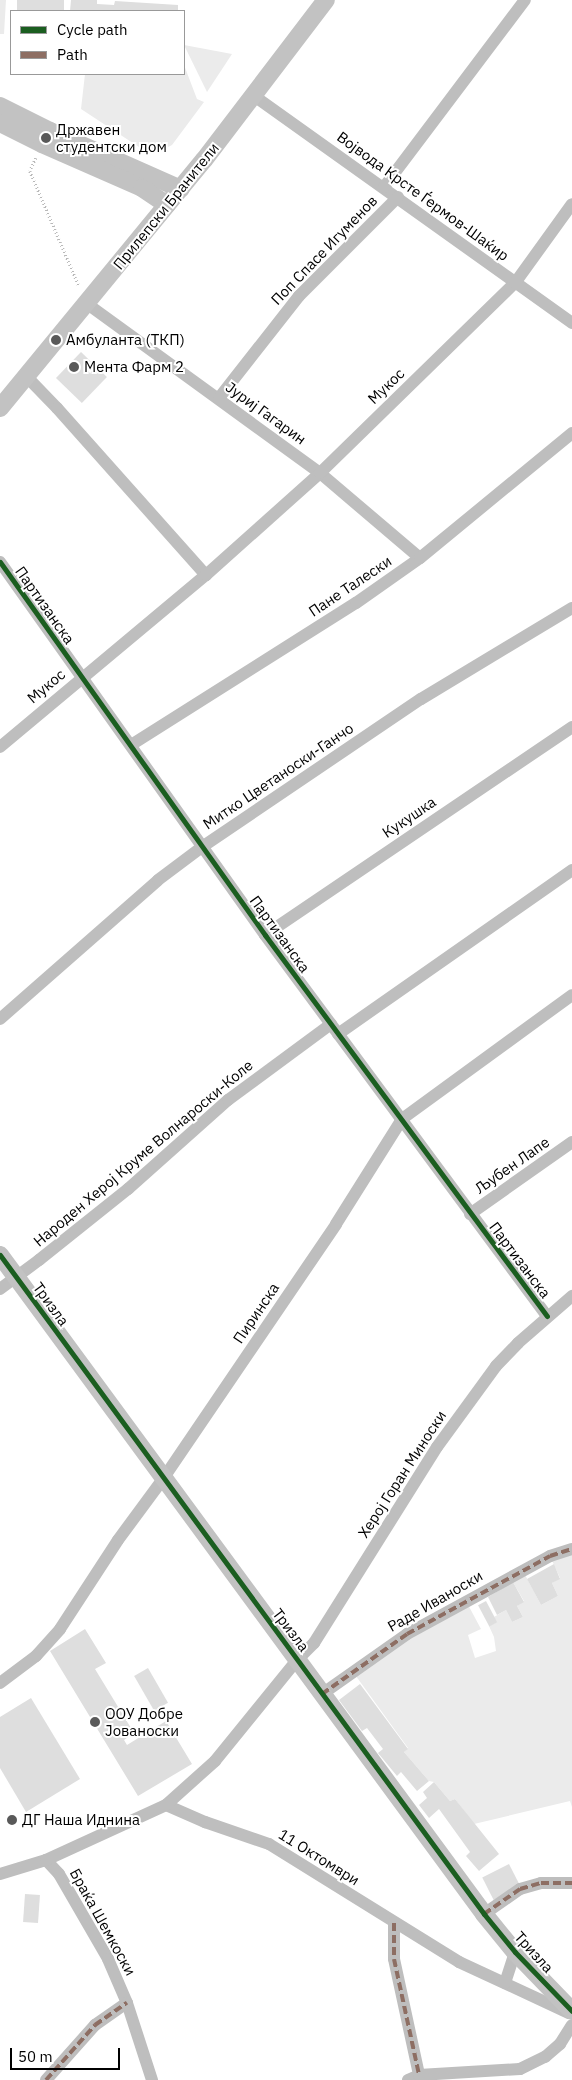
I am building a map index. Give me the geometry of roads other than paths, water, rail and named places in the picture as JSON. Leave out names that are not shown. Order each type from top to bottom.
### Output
[{"type":"street","name":"Прилепски Бранители","points":[[0,408],[167,206],[254,96],[326,0]]},
{"type":"street","name":"Поп Спасе Игуменов","points":[[384,187],[525,0]]},
{"type":"street","name":"Војвода Крсте Ѓермов-Шаќир","points":[[254,96],[572,323]]},
{"type":"street","points":[[0,106],[50,131],[180,189]]},
{"type":"street","points":[[0,123],[42,144],[142,188],[167,206]]},
{"type":"street","name":"Поп Спасе Игуменов","points":[[219,398],[299,296],[398,197]]},
{"type":"street","name":"Мукос","points":[[0,747],[206,575],[320,473],[515,283],[572,204]]},
{"type":"street","name":"Јуриј Гагарин","points":[[86,303],[320,473],[420,558]]},
{"type":"street","points":[[26,376],[64,415],[206,575]]},
{"type":"street","name":"Пане Талески","points":[[131,745],[356,603],[420,558],[572,432]]},
{"type":"street","name":"Партизанска","points":[[0,562],[265,935],[547,1316]]},
{"type":"street","name":"Митко Цветаноски-Ганчо","points":[[0,1019],[158,880],[202,847],[421,699],[572,608]]},
{"type":"street","name":"Кукушка","points":[[265,935],[572,727]]},
{"type":"street","name":"Народен Херој Круме Волнароски-Коле","points":[[0,1289],[17,1278],[128,1189],[228,1100],[572,870]]},
{"type":"street","name":"Пиринска","points":[[0,1683],[36,1656],[60,1629],[118,1540],[163,1479],[336,1224],[402,1118],[572,995]]},
{"type":"street","name":"Љубен Лапе","points":[[470,1214],[572,1142]]},
{"type":"street","name":"Тризла","points":[[0,1256],[484,1914],[515,1952],[572,2013]]},
{"type":"street","name":"Херој Горан Миноски","points":[[298,1659],[314,1643],[437,1447],[496,1366],[547,1316],[572,1296]]},
{"type":"street","name":"Раде Иваноски","points":[[322,1694],[407,1634],[550,1556],[572,1549]]},
{"type":"street","points":[[0,1874],[46,1860],[166,1805],[216,1761],[298,1659]]},
{"type":"street","name":"11 Октомври","points":[[166,1805],[205,1822],[269,1844],[459,1962],[572,2013]]},
{"type":"street","name":"Браќа Шемкоски","points":[[46,1860],[59,1874],[108,1959],[127,2003],[152,2080]]},
{"type":"street","points":[[484,1914],[520,1888],[542,1883],[572,1883]]},
{"type":"street","points":[[394,1923],[394,1959],[413,2078],[488,2076],[520,2069],[545,2057],[560,2044],[572,2025]]},
{"type":"street","points":[[505,1983],[515,1952]]},
{"type":"street","points":[[46,2080],[95,2026],[127,2003]]},
{"type":"place","name":"Државен студентски дом","points":[[46,138]]},
{"type":"place","name":"Амбуланта (ТКП)","points":[[56,340]]},
{"type":"place","name":"Мента Фарм 2","points":[[74,367]]},
{"type":"place","name":"ООУ Добре Јованоски","points":[[95,1722]]},
{"type":"place","name":"ДГ Наша Иднина","points":[[12,1820]]}]
